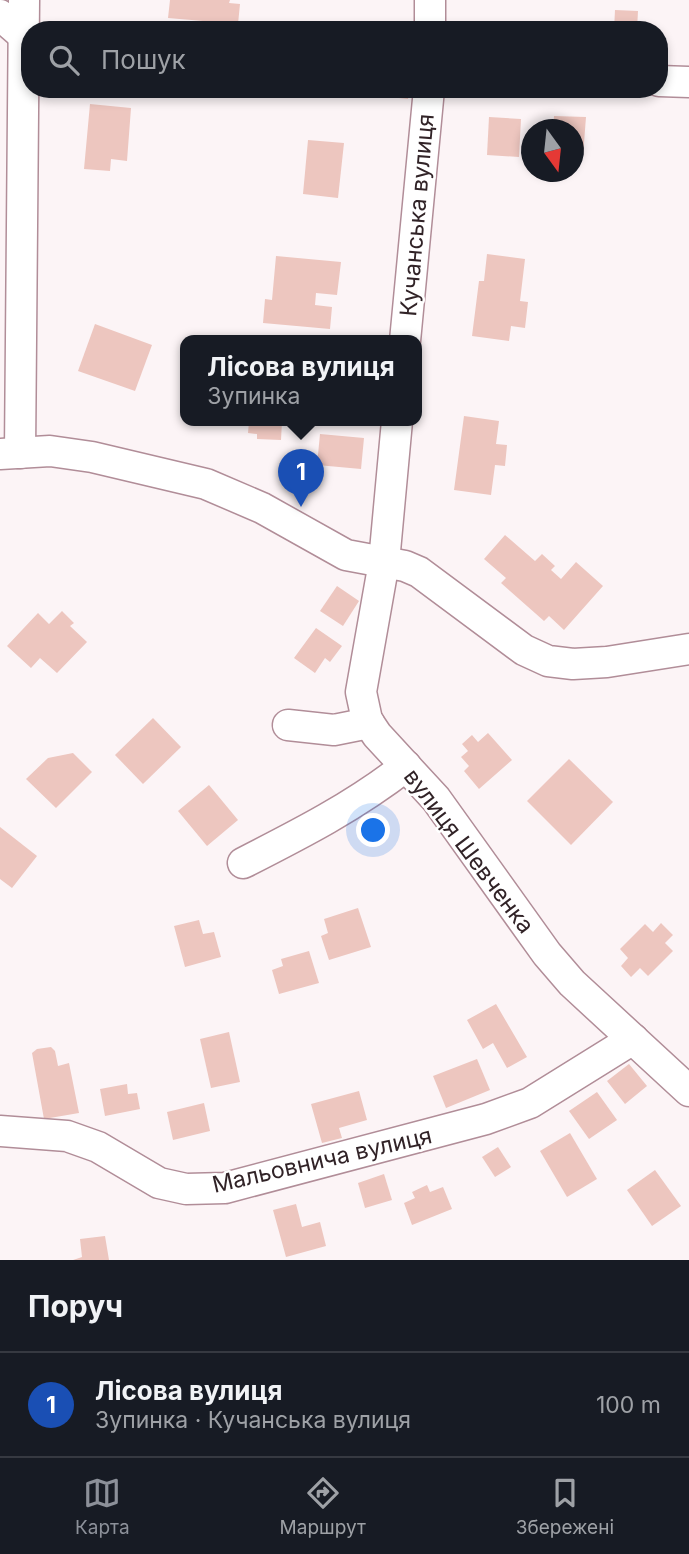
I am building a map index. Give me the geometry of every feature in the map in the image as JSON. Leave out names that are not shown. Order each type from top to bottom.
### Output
[{"type":"street","points":[[24,0],[24,21]]},
{"type":"street","points":[[430,0],[430,21]]},
{"type":"street","points":[[0,15],[21,33]]},
{"type":"street","points":[[668,81],[689,82]]},
{"type":"street","points":[[22,98],[10,453],[50,451],[92,457],[206,484],[262,508],[346,555],[419,572],[524,650],[548,661],[573,664],[607,662],[689,649]]},
{"type":"street","name":"Кучанська вулиця","points":[[406,335],[428,98]]},
{"type":"street","points":[[384,562],[397,426]]},
{"type":"street","name":"вулиця Шевченка","points":[[384,562],[361,692],[369,723],[436,799],[547,954],[572,983],[689,1091]]},
{"type":"street","points":[[288,725],[334,730],[369,723]]},
{"type":"street","points":[[243,863],[314,828],[369,795],[406,766]]},
{"type":"street","name":"Мальовнича вулиця","points":[[0,1131],[66,1136],[97,1147],[159,1183],[186,1189],[225,1188],[486,1119],[530,1103],[633,1040]]},
{"type":"building","points":[[170,0],[230,0],[229,3],[240,4],[238,21],[168,18]]},
{"type":"building","points":[[615,10],[638,11],[637,21],[614,21]]},
{"type":"building","points":[[90,104],[131,108],[127,161],[111,159],[110,171],[84,169]]},
{"type":"building","points":[[554,116],[586,117],[584,143],[584,119],[554,119]]},
{"type":"building","points":[[489,117],[521,119],[519,157],[487,155]]},
{"type":"building","points":[[308,140],[344,143],[338,198],[303,194]]},
{"type":"building","points":[[487,254],[525,259],[520,301],[528,302],[525,328],[511,326],[509,341],[472,336],[479,281],[484,281]]},
{"type":"building","points":[[276,256],[341,262],[337,295],[316,293],[315,305],[332,307],[330,329],[263,323],[265,299],[272,300]]},
{"type":"building","points":[[95,324],[152,345],[135,391],[78,371]]},
{"type":"building","points":[[464,416],[499,421],[496,444],[507,445],[505,466],[495,465],[491,495],[454,490]]},
{"type":"building","points":[[249,426],[282,426],[281,440],[257,439],[257,434],[248,433]]},
{"type":"building","points":[[320,434],[364,438],[361,469],[317,465]]},
{"type":"building","points":[[505,535],[535,561],[542,554],[555,566],[551,570],[561,579],[576,562],[603,586],[564,630],[549,616],[544,621],[501,583],[506,578],[484,559]]},
{"type":"building","points":[[337,586],[359,601],[343,626],[320,611]]},
{"type":"building","points":[[62,611],[74,623],[70,626],[87,642],[57,673],[40,658],[31,668],[7,646],[38,613],[49,624]]},
{"type":"building","points":[[316,628],[342,646],[330,662],[325,658],[315,673],[294,658]]},
{"type":"building","points":[[153,718],[181,747],[143,784],[115,755]]},
{"type":"building","points":[[488,733],[512,760],[479,789],[464,771],[469,766],[461,757],[468,751],[462,744],[472,735],[478,742]]},
{"type":"building","points":[[73,753],[92,772],[56,808],[26,779],[48,758]]},
{"type":"building","points":[[569,759],[613,802],[571,845],[527,801]]},
{"type":"building","points":[[209,785],[238,820],[207,846],[178,811]]},
{"type":"building","points":[[0,827],[37,856],[12,888],[0,879]]},
{"type":"building","points":[[358,908],[371,947],[329,960],[321,936],[328,933],[324,919]]},
{"type":"building","points":[[199,920],[203,934],[214,932],[221,957],[185,967],[174,926]]},
{"type":"building","points":[[661,923],[673,935],[665,943],[673,951],[648,976],[640,968],[631,977],[621,966],[628,958],[620,949],[645,924],[653,932]]},
{"type":"building","points":[[309,951],[319,983],[279,994],[272,970],[283,966],[281,959]]},
{"type":"building","points":[[496,1004],[527,1057],[507,1068],[493,1043],[483,1049],[467,1020]]},
{"type":"building","points":[[229,1032],[240,1082],[211,1088],[200,1039]]},
{"type":"building","points":[[51,1047],[55,1051],[58,1066],[69,1063],[79,1113],[44,1119],[32,1053],[37,1049]]},
{"type":"building","points":[[477,1059],[490,1090],[446,1108],[433,1076]]},
{"type":"building","points":[[629,1064],[647,1086],[625,1104],[607,1081]]},
{"type":"building","points":[[127,1084],[128,1094],[137,1093],[140,1109],[105,1116],[100,1089]]},
{"type":"building","points":[[359,1091],[367,1120],[339,1128],[342,1138],[322,1143],[311,1104]]},
{"type":"building","points":[[597,1092],[617,1120],[589,1139],[569,1111]]},
{"type":"building","points":[[204,1103],[210,1131],[173,1140],[167,1112]]},
{"type":"building","points":[[570,1133],[597,1179],[567,1197],[540,1151]]},
{"type":"building","points":[[498,1147],[511,1167],[495,1177],[482,1157]]},
{"type":"building","points":[[655,1170],[681,1206],[652,1226],[627,1190]]},
{"type":"building","points":[[384,1174],[392,1200],[365,1208],[358,1183]]},
{"type":"building","points":[[427,1185],[430,1192],[443,1187],[452,1209],[412,1225],[404,1203],[415,1198],[412,1192]]},
{"type":"building","points":[[296,1204],[302,1227],[320,1222],[326,1246],[286,1257],[273,1210]]},
{"type":"building","points":[[105,1236],[109,1260],[73,1260],[82,1257],[80,1239]]},
{"type":"place","name":"Лісова вулиця","points":[[301,507]]}]
